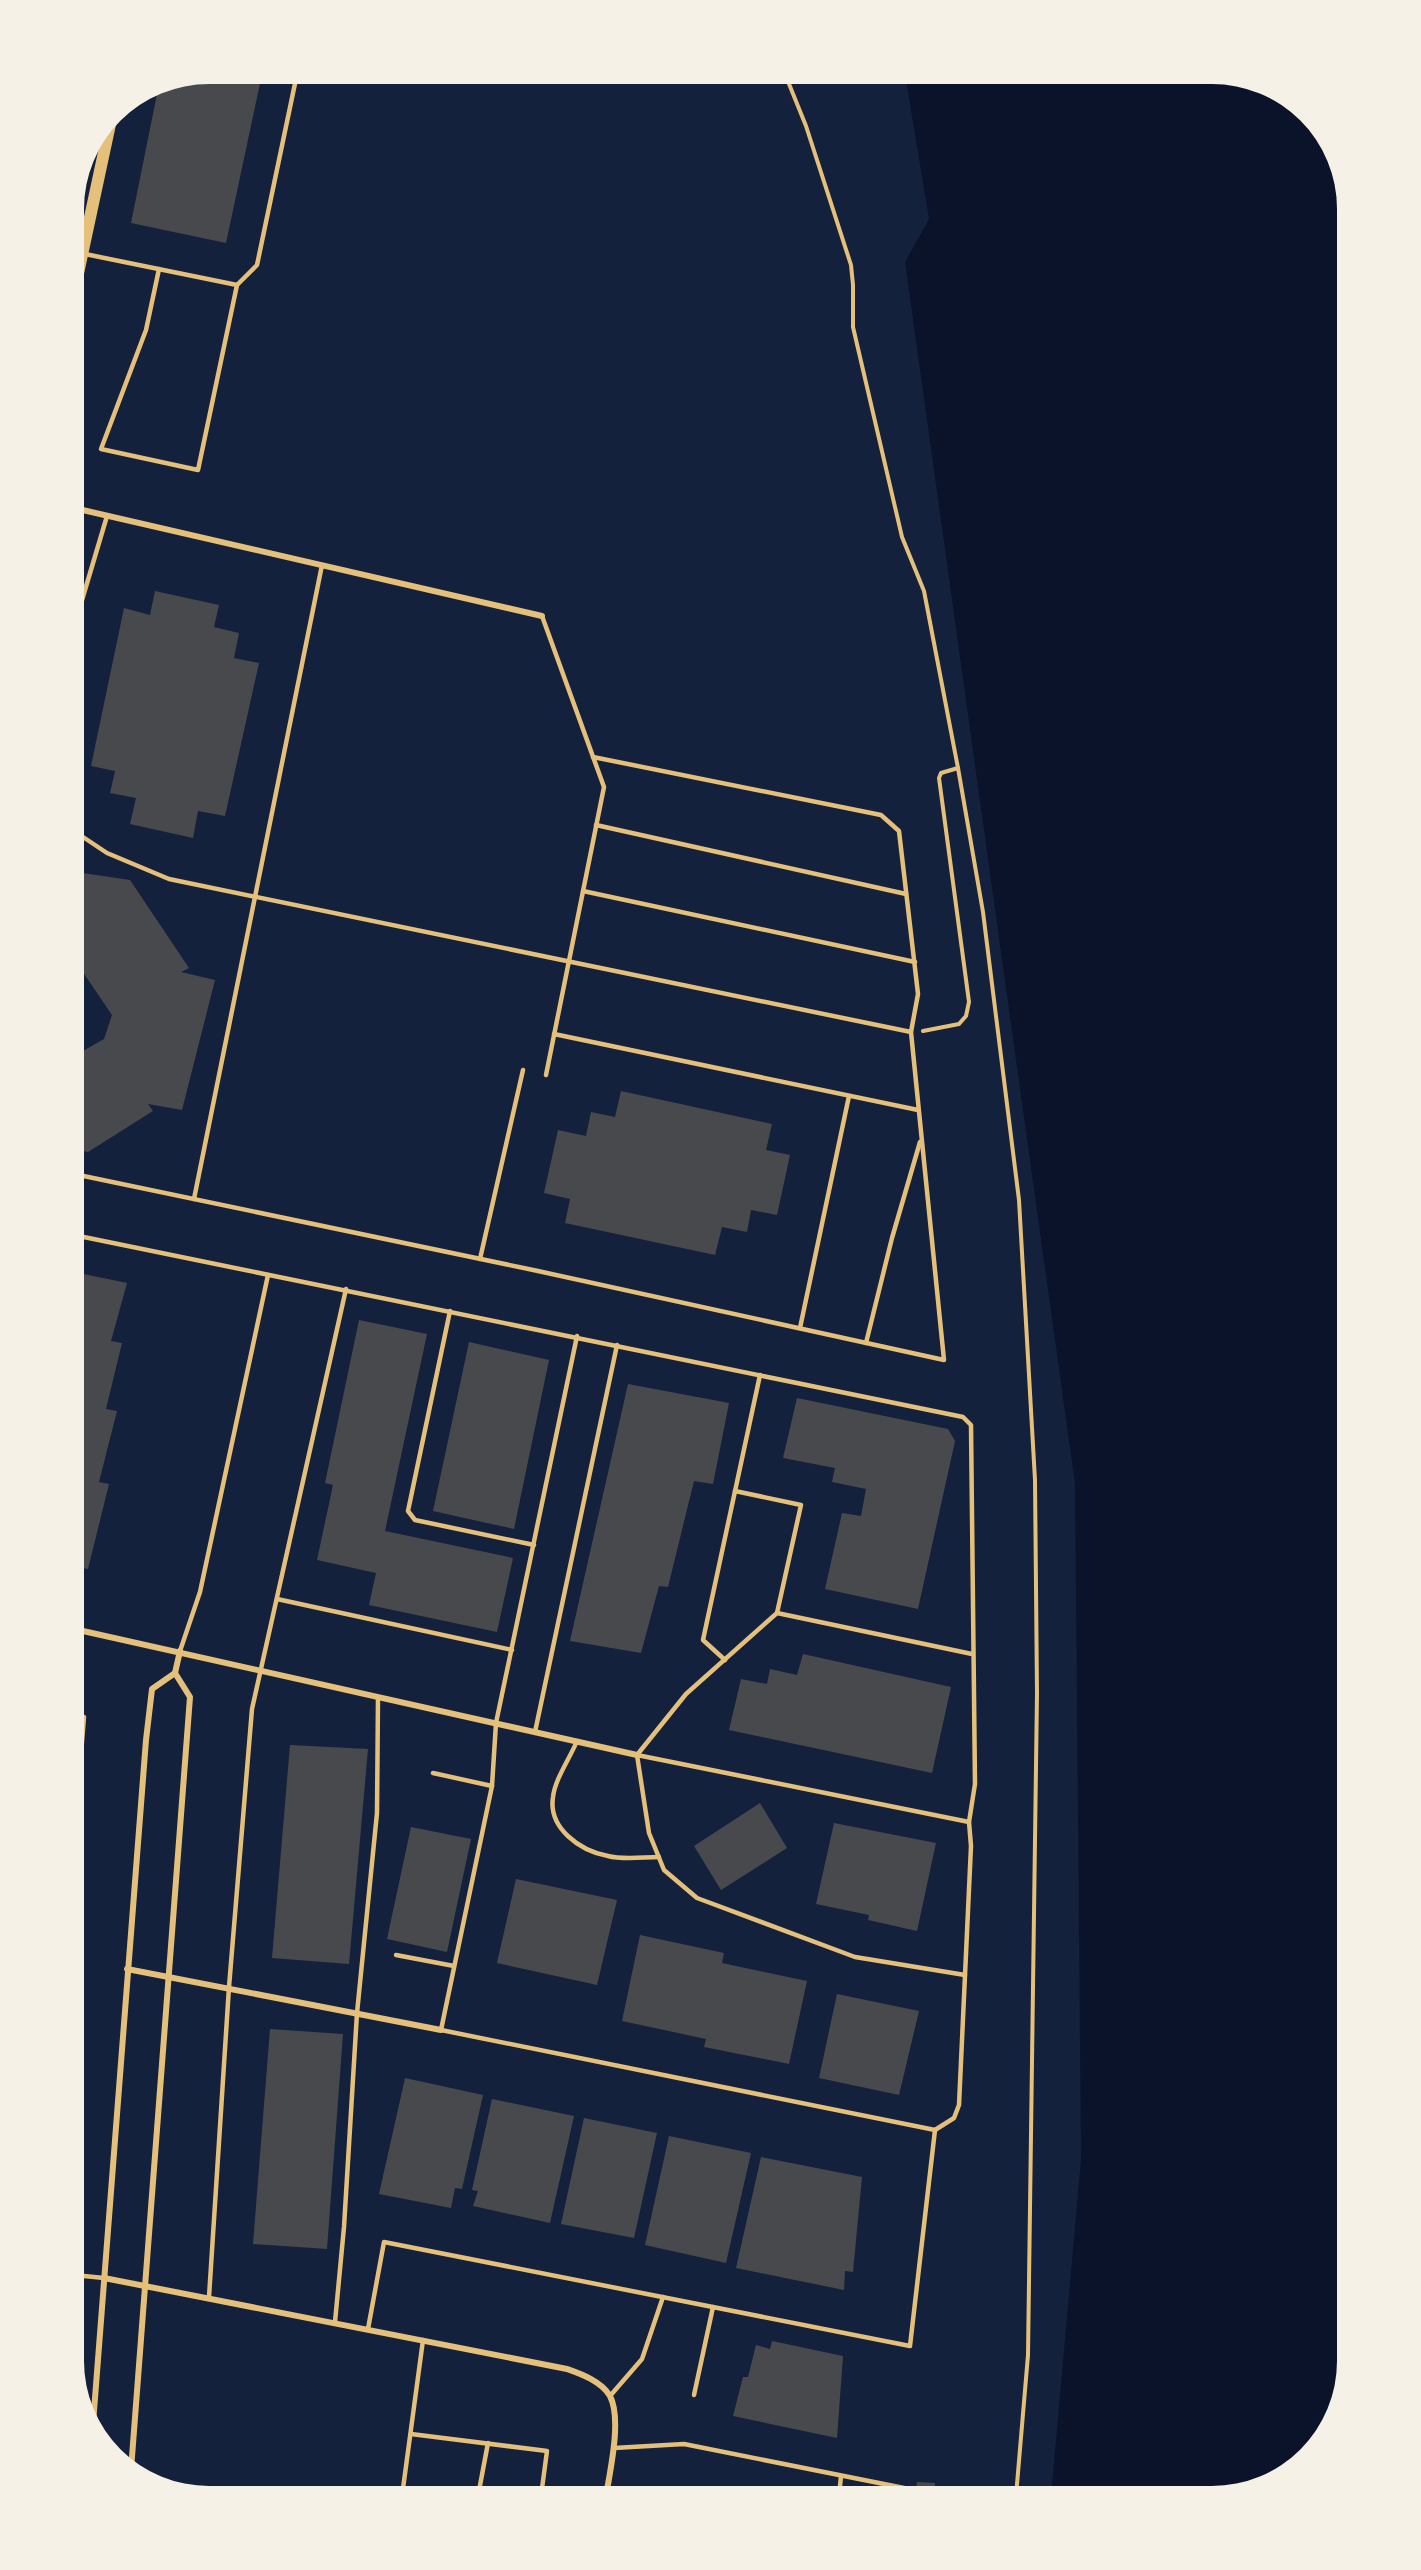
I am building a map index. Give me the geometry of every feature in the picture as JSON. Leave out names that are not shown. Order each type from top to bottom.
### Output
[{"type":"main road","points":[[84,245],[107,137]]},
{"type":"street","points":[[84,510],[542,616]]},
{"type":"street","points":[[84,1631],[637,1755]]},
{"type":"street","points":[[94,2409],[146,1740],[152,1689],[175,1673],[180,1651]]},
{"type":"street","points":[[132,2459],[190,1696],[175,1673]]},
{"type":"street","points":[[127,1969],[441,2030]]},
{"type":"street","points":[[104,2277],[567,2369],[589,2377],[610,2396],[616,2433],[608,2486]]},
{"type":"lane","points":[[159,269],[146,330],[101,449],[198,470],[237,285],[257,266],[295,84]]},
{"type":"lane","points":[[84,254],[237,285]]},
{"type":"lane","points":[[84,593],[107,516]]},
{"type":"lane","points":[[194,1199],[322,565]]},
{"type":"lane","points":[[542,616],[604,787],[546,1075]]},
{"type":"lane","points":[[84,1176],[944,1360],[911,1032],[918,994],[899,831],[881,815],[593,757]]},
{"type":"lane","points":[[596,825],[906,894]]},
{"type":"lane","points":[[84,838],[107,853],[170,879],[911,1032]]},
{"type":"lane","points":[[583,891],[915,962]]},
{"type":"lane","points":[[554,1034],[918,1110]]},
{"type":"lane","points":[[480,1259],[522,1070]]},
{"type":"lane","points":[[800,1328],[849,1096]]},
{"type":"lane","points":[[866,1343],[892,1238],[921,1140]]},
{"type":"lane","points":[[84,1237],[578,1336],[963,1417],[971,1425],[975,1784],[969,1822],[971,1846],[959,2105],[954,2118],[935,2130],[441,2030],[492,1786],[496,1723],[578,1336]]},
{"type":"lane","points":[[180,1651],[200,1592],[268,1275]]},
{"type":"lane","points":[[209,2297],[229,1987],[252,1709],[346,1289]]},
{"type":"lane","points":[[450,1311],[408,1511],[415,1520],[534,1545]]},
{"type":"lane","points":[[535,1732],[617,1345]]},
{"type":"lane","points":[[725,1660],[703,1640],[760,1375]]},
{"type":"lane","points":[[735,1491],[801,1505],[777,1613],[686,1694],[637,1755],[649,1833],[664,1870],[697,1898],[739,1912],[855,1958],[965,1976]]},
{"type":"lane","points":[[277,1599],[512,1650]]},
{"type":"lane","points":[[777,1613],[972,1654]]},
{"type":"lane","points":[[335,2322],[344,2227],[357,2013],[377,1813],[378,1696]]},
{"type":"lane","points":[[577,1741],[552,1796],[553,1814],[562,1832],[587,1849],[608,1857],[659,1857]]},
{"type":"lane","points":[[637,1755],[969,1822]]},
{"type":"lane","points":[[433,1773],[492,1786]]},
{"type":"lane","points":[[396,1955],[454,1966]]},
{"type":"lane","points":[[368,2329],[384,2242],[910,2346],[935,2130]]},
{"type":"lane","points":[[84,2276],[104,2277]]},
{"type":"lane","points":[[610,2396],[642,2359],[663,2297]]},
{"type":"lane","points":[[694,2395],[713,2307]]},
{"type":"lane","points":[[403,2486],[423,2340]]},
{"type":"lane","points":[[411,2434],[547,2451],[542,2486]]},
{"type":"lane","points":[[480,2486],[488,2444]]},
{"type":"lane","points":[[614,2448],[684,2444],[894,2486]]},
{"type":"lane","points":[[840,2486],[841,2476]]},
{"type":"path","points":[[789,84],[806,126],[850,265],[853,285],[852,327],[902,537],[924,591],[983,912],[1019,1200],[1035,1480],[1037,1693],[1028,2355],[1017,2486]]},
{"type":"path","points":[[911,1032],[959,1024],[969,1008],[939,778],[941,773],[958,768]]},
{"type":"water","points":[[907,84],[1220,84],[1236,86],[1267,97],[1300,121],[1320,147],[1335,185],[1337,201],[1337,2361],[1333,2393],[1327,2409],[1306,2443],[1288,2460],[1274,2469],[1236,2484],[1220,2486],[1052,2486],[1081,2159],[1075,1484],[905,262],[929,219]]},
{"type":"building","points":[[201,84],[260,84],[226,243],[131,223],[157,96],[177,88]]},
{"type":"building","points":[[155,591],[219,605],[214,627],[239,633],[234,658],[259,663],[225,816],[198,811],[193,838],[130,824],[136,798],[110,793],[115,771],[91,766],[124,608],[150,615]]},
{"type":"building","points":[[84,873],[130,880],[189,968],[181,972],[215,980],[182,1110],[148,1104],[153,1111],[88,1152],[84,1151],[84,1050],[104,1039],[112,1015],[84,974]]},
{"type":"building","points":[[621,1091],[772,1124],[766,1150],[790,1155],[777,1215],[751,1210],[747,1232],[722,1227],[715,1255],[565,1223],[570,1199],[544,1193],[558,1130],[586,1136],[591,1112],[615,1117]]},
{"type":"building","points":[[84,1274],[127,1283],[111,1341],[122,1343],[106,1409],[117,1411],[99,1482],[109,1484],[88,1569],[84,1568]]},
{"type":"building","points":[[359,1320],[427,1334],[385,1531],[513,1558],[497,1632],[369,1605],[376,1573],[317,1560],[333,1485],[325,1483]]},
{"type":"building","points":[[469,1342],[549,1360],[514,1529],[433,1511]]},
{"type":"building","points":[[628,1384],[729,1403],[713,1484],[694,1481],[668,1587],[659,1586],[641,1653],[570,1641]]},
{"type":"building","points":[[797,1398],[948,1429],[955,1441],[918,1609],[825,1589],[842,1513],[861,1516],[866,1489],[832,1482],[835,1468],[783,1458]]},
{"type":"building","points":[[803,1654],[951,1687],[932,1773],[729,1730],[741,1679],[767,1684],[770,1669],[797,1675]]},
{"type":"building","points":[[290,1745],[368,1749],[349,1964],[272,1958]]},
{"type":"building","points":[[760,1803],[787,1848],[721,1890],[694,1846]]},
{"type":"building","points":[[834,1823],[936,1843],[917,1931],[868,1920],[869,1915],[816,1904]]},
{"type":"building","points":[[411,1827],[471,1839],[447,1952],[387,1939]]},
{"type":"building","points":[[516,1879],[617,1900],[597,1985],[497,1963]]},
{"type":"building","points":[[640,1935],[724,1953],[722,1963],[807,1981],[789,2064],[704,2047],[706,2039],[622,2021]]},
{"type":"building","points":[[837,1994],[919,2011],[899,2095],[819,2078]]},
{"type":"building","points":[[270,2029],[343,2034],[327,2249],[253,2244]]},
{"type":"building","points":[[405,2078],[483,2095],[462,2189],[455,2188],[451,2208],[379,2194]]},
{"type":"building","points":[[492,2099],[574,2116],[550,2223],[473,2206],[478,2191],[472,2190]]},
{"type":"building","points":[[584,2118],[657,2133],[634,2238],[561,2224]]},
{"type":"building","points":[[669,2136],[751,2153],[726,2263],[645,2245]]},
{"type":"building","points":[[761,2157],[862,2177],[853,2272],[845,2271],[844,2290],[736,2268]]},
{"type":"building","points":[[772,2341],[843,2356],[837,2438],[733,2416],[743,2377],[748,2377],[756,2345],[770,2349]]},
{"type":"building","points":[[917,2482],[935,2483],[935,2486],[916,2486]]}]
